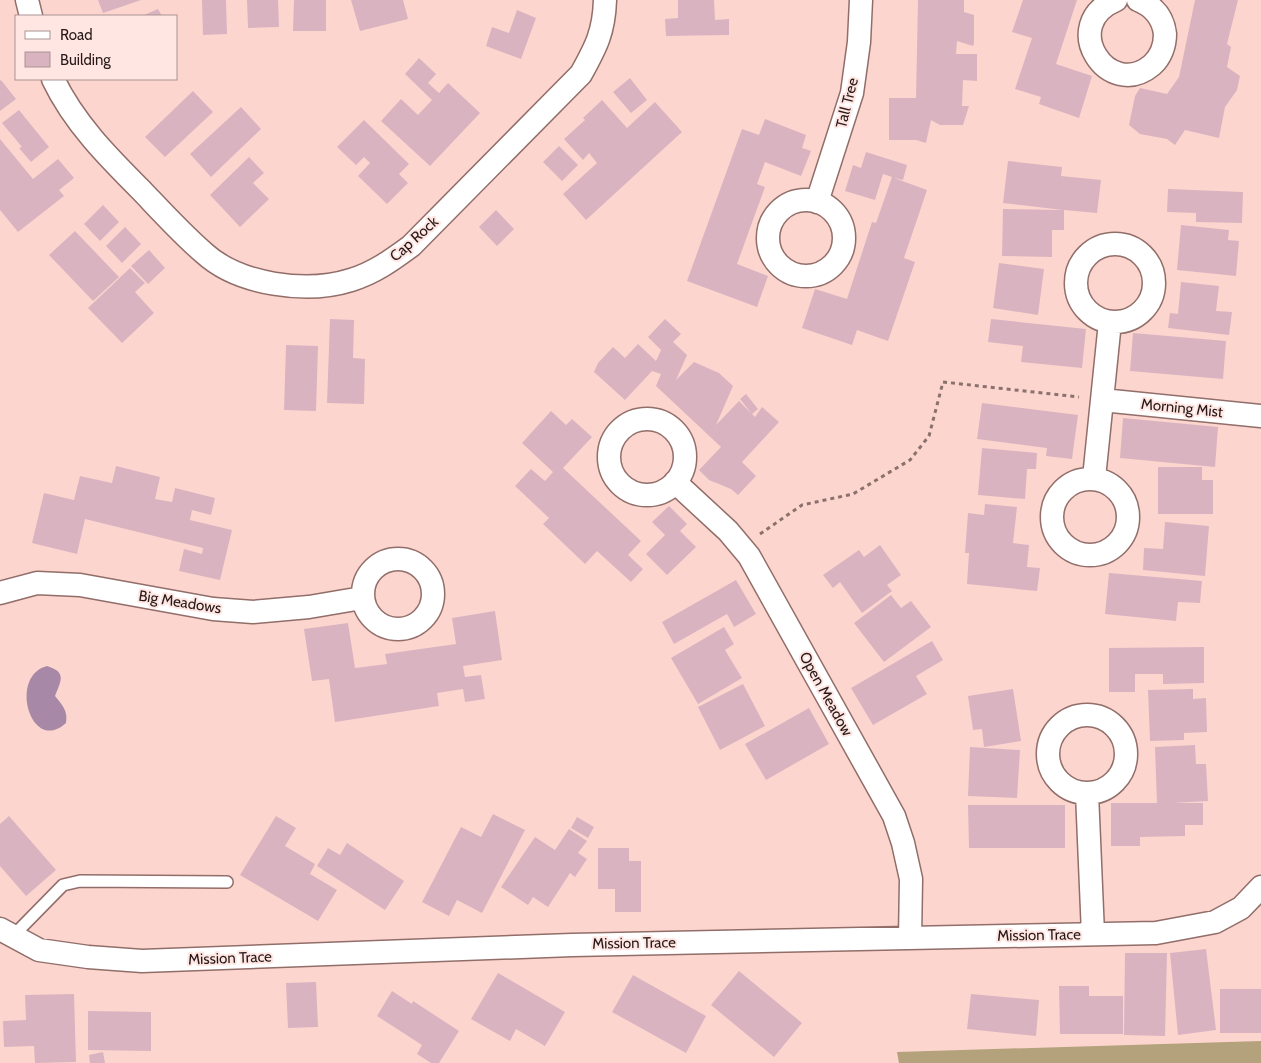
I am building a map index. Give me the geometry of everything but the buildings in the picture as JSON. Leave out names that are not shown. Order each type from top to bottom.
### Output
[{"type":"street","points":[[28,0],[31,15]]},
{"type":"street","name":"Cap Rock","points":[[54,80],[72,114],[90,137],[205,254],[234,272],[266,283],[287,286],[318,286],[351,280],[383,266],[411,246],[581,74],[596,47],[604,18],[606,0]]},
{"type":"street","name":"Tall Tree","points":[[817,202],[852,93],[859,42],[861,0]]},
{"type":"street","points":[[1116,0],[1101,9],[1095,16],[1089,36],[1094,54],[1100,62],[1117,72],[1127,74],[1146,69],[1154,64],[1164,47],[1164,27],[1160,18],[1146,4],[1138,0]]},
{"type":"street","points":[[1094,478],[1110,322]]},
{"type":"street","name":"Morning Mist","points":[[1102,400],[1261,416]]},
{"type":"street","name":"Open Meadow","points":[[675,482],[728,531],[749,556],[894,816],[903,843],[911,879],[910,938]]},
{"type":"street","name":"Big Meadows","points":[[0,593],[37,583],[80,585],[213,609],[253,612],[309,607],[362,598]]},
{"type":"street","points":[[1087,793],[1094,934]]},
{"type":"street","name":"Mission Trace","points":[[6,933],[39,950],[88,957],[142,961],[572,945],[1156,932],[1215,922],[1241,908],[1261,886]]},
{"type":"lane","points":[[6,933],[62,885],[80,881],[227,882]]},
{"type":"path","points":[[741,547],[802,505],[853,494],[910,460],[929,436],[943,382],[1102,400]]},
{"type":"shaded area","points":[[47,666],[58,671],[60,674],[61,678],[55,696],[66,712],[66,723],[54,730],[43,729],[34,722],[29,710],[27,697],[29,684],[35,673]]},
{"type":"shaded area","points":[[1261,1041],[1261,1063],[899,1063],[897,1052]]}]
